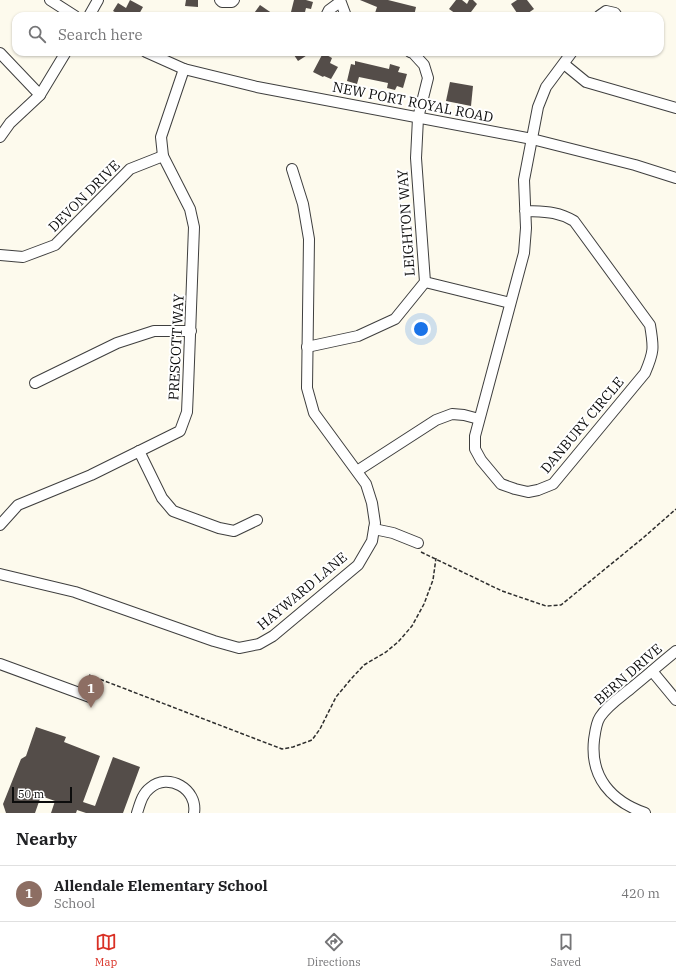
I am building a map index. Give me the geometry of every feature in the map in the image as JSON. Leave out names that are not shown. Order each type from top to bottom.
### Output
[{"type":"street","points":[[50,0],[69,12]]},
{"type":"street","points":[[91,12],[98,0]]},
{"type":"street","points":[[220,0],[222,2],[232,2],[234,0]]},
{"type":"street","points":[[328,12],[340,1],[344,12]]},
{"type":"street","points":[[0,53],[40,95]]},
{"type":"street","points":[[0,137],[10,123],[40,95],[64,56]]},
{"type":"street","name":"NEW PORT ROYAL ROAD","points":[[155,56],[184,69],[257,87],[532,139],[635,165],[676,178]]},
{"type":"street","name":"LEIGHTON WAY","points":[[307,347],[358,336],[395,319],[425,282],[416,158],[418,118],[428,78],[424,65],[416,56]]},
{"type":"street","name":"DANBURY CIRCLE","points":[[525,212],[555,212],[565,215],[574,221],[650,325],[653,341],[652,355],[645,373],[553,484],[528,492],[501,484],[481,460],[475,449],[475,436],[524,253],[526,228],[525,212],[524,180],[538,107],[546,87],[569,56]]},
{"type":"street","points":[[564,64],[586,82],[676,108]]},
{"type":"street","name":"PRESCOTT WAY","points":[[0,525],[18,505],[90,475],[180,430],[187,412],[194,227],[190,209],[163,156],[161,137],[184,69]]},
{"type":"street","name":"DEVON DRIVE","points":[[0,255],[23,257],[55,245],[130,169],[163,156]]},
{"type":"street","name":"HAYWARD LANE","points":[[0,574],[75,592],[214,641],[239,648],[259,644],[273,636],[358,565],[372,541],[375,524],[372,503],[366,484],[314,414],[307,388],[309,239],[303,204],[292,168]]},
{"type":"street","points":[[425,282],[510,303]]},
{"type":"street","points":[[35,383],[117,343],[154,331],[191,331]]},
{"type":"street","points":[[357,471],[436,420],[452,414],[464,415],[479,419]]},
{"type":"street","points":[[139,451],[162,498],[173,510],[218,528],[234,531],[256,520]]},
{"type":"street","points":[[374,530],[393,533],[418,546]]},
{"type":"street","name":"BERN DRIVE","points":[[645,813],[617,799],[606,787],[599,776],[594,761],[595,732],[600,718],[609,706],[676,651]]},
{"type":"street","points":[[0,664],[90,697]]},
{"type":"street","points":[[652,671],[676,700]]},
{"type":"street","points":[[137,813],[144,794],[149,788],[165,781],[178,784],[190,793],[194,813]]},
{"type":"path","points":[[418,546],[436,558],[502,591],[546,606],[561,605],[676,509]]},
{"type":"path","points":[[89,675],[282,749],[293,747],[312,740],[320,729],[336,696],[364,665],[386,652],[398,642],[412,626],[424,604],[433,580],[436,558]]},
{"type":"building","points":[[130,0],[143,7],[140,12],[113,11],[118,3],[126,8]]},
{"type":"building","points":[[186,0],[198,0],[198,7],[185,6]]},
{"type":"building","points":[[294,0],[306,0],[313,2],[311,9],[306,8],[305,12],[291,12]]},
{"type":"building","points":[[360,0],[388,0],[416,7],[415,12],[375,12],[377,7]]},
{"type":"building","points":[[456,0],[462,0],[467,4],[469,0],[473,0],[477,4],[471,12],[453,12],[449,9]]},
{"type":"building","points":[[517,0],[527,0],[534,9],[530,12],[516,12],[511,4]]},
{"type":"building","points":[[260,5],[270,12],[255,12]]},
{"type":"building","points":[[295,56],[306,56],[298,61]]},
{"type":"building","points":[[321,56],[328,56],[332,58],[330,63],[338,67],[331,79],[313,72]]},
{"type":"building","points":[[355,61],[389,69],[390,64],[400,67],[398,72],[407,74],[403,88],[397,86],[395,90],[387,88],[388,83],[359,77],[357,84],[347,81],[351,64],[355,65]]},
{"type":"building","points":[[450,82],[473,86],[471,106],[446,101]]},
{"type":"building","points":[[36,727],[66,737],[64,742],[100,756],[83,802],[95,806],[113,757],[140,767],[123,813],[86,813],[77,810],[76,813],[51,813],[55,801],[41,796],[35,813],[6,813],[3,804],[21,759],[26,756]]},
{"type":"place","name":"Allendale Elementary School","points":[[91,708]]}]
